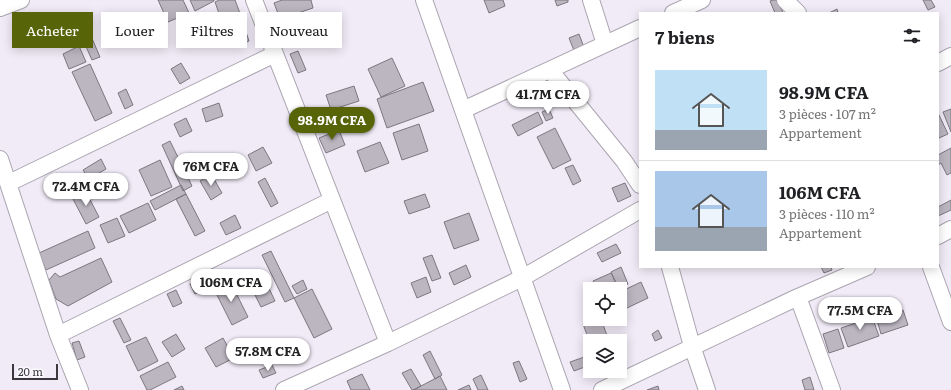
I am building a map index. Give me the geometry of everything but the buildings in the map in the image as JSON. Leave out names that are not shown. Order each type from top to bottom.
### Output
[{"type":"street","points":[[0,8],[21,0]]},
{"type":"street","points":[[254,0],[388,343]]},
{"type":"street","points":[[424,0],[562,390]]},
{"type":"street","points":[[591,0],[605,44]]},
{"type":"street","points":[[675,12],[702,0]]},
{"type":"street","points":[[785,0],[797,12]]},
{"type":"street","points":[[463,110],[639,28]]},
{"type":"street","points":[[9,183],[275,54]]},
{"type":"street","points":[[939,62],[951,56]]},
{"type":"street","points":[[550,70],[620,155],[639,184]]},
{"type":"street","points":[[0,159],[58,335],[80,390]]},
{"type":"street","points":[[58,335],[332,200]]},
{"type":"street","points":[[284,390],[388,343],[522,278],[639,211]]},
{"type":"street","points":[[939,235],[951,229]]},
{"type":"street","points":[[670,268],[692,346],[707,390]]},
{"type":"street","points":[[602,390],[692,346],[865,268]]},
{"type":"street","points":[[931,268],[951,322]]},
{"type":"street","points":[[798,297],[832,390]]}]
